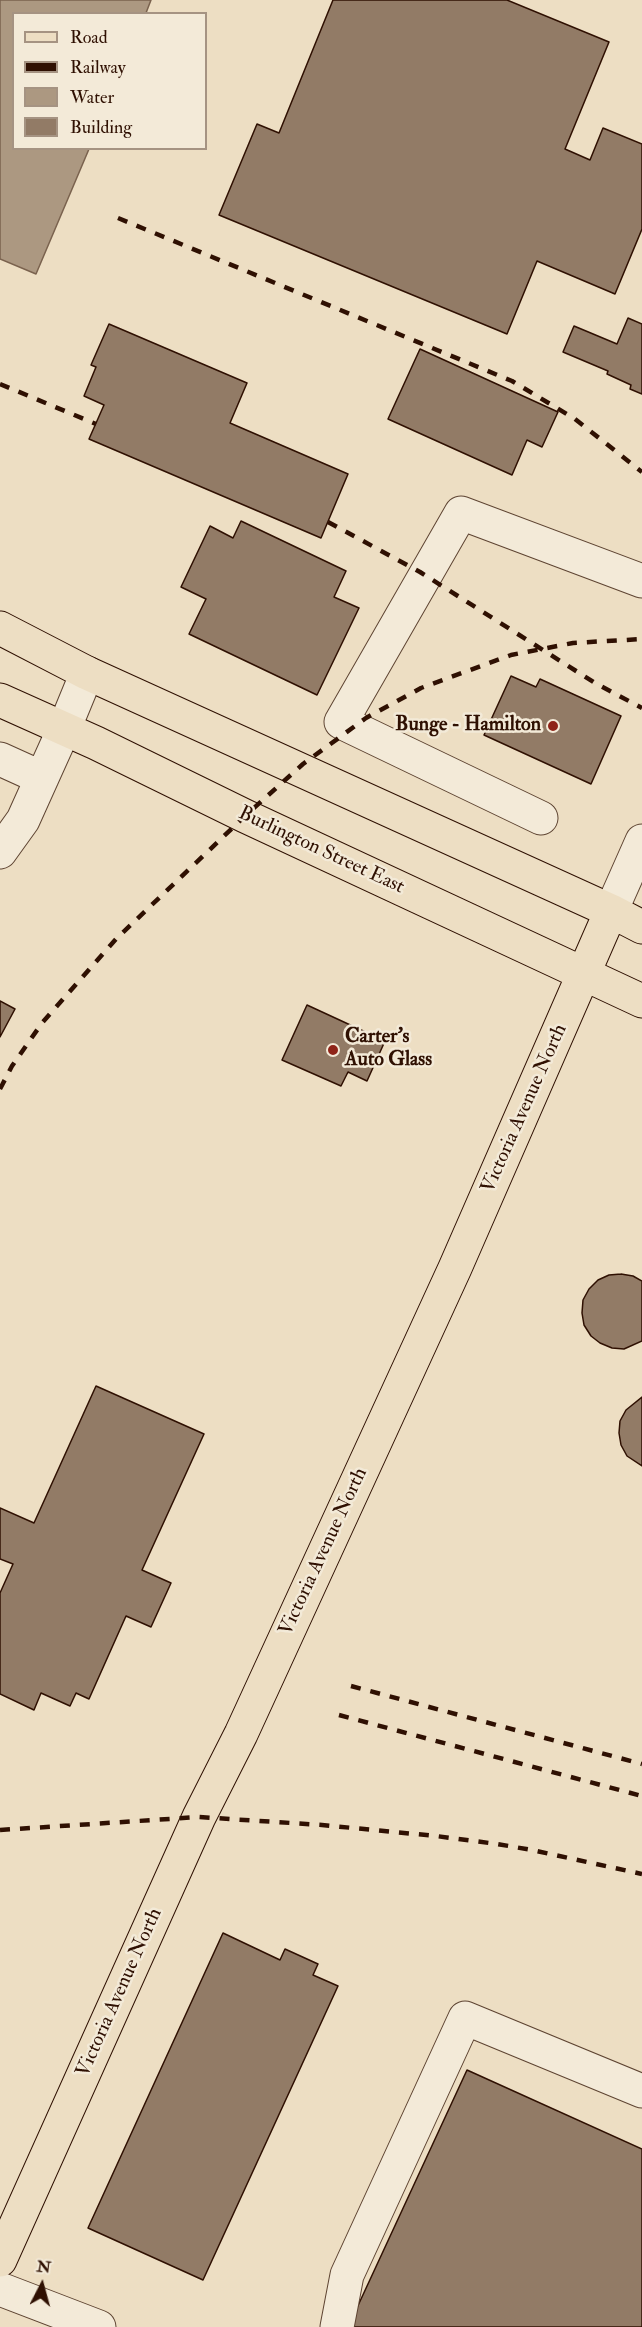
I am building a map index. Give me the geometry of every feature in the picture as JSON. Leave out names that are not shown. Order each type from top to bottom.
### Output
[{"type":"main road","points":[[0,628],[87,673],[642,927]]},
{"type":"main road","name":"Burlington Street East","points":[[0,700],[642,1001]]},
{"type":"main road","name":"Victoria Avenue North","points":[[0,2260],[199,1817],[242,1734],[455,1268],[611,911]]},
{"type":"street","points":[[541,818],[341,722],[461,513],[642,582]]},
{"type":"street","points":[[0,852],[23,820],[87,673]]},
{"type":"street","points":[[0,759],[42,778]]},
{"type":"street","name":"Victoria Avenue North","points":[[611,911],[642,841]]},
{"type":"street","points":[[337,2327],[347,2276],[465,2018],[642,2091]]},
{"type":"street","points":[[0,2289],[99,2327]]},
{"type":"water","points":[[0,0],[151,0],[146,12],[12,12],[12,150],[89,150],[36,274],[0,259]]},
{"type":"building","points":[[333,0],[507,0],[609,42],[565,149],[590,160],[603,128],[642,144],[642,229],[615,294],[537,261],[507,334],[219,215],[257,124],[279,133]]},
{"type":"building","points":[[628,318],[642,324],[642,394],[630,389],[631,385],[607,374],[608,371],[563,352],[574,326],[617,344]]},
{"type":"building","points":[[109,324],[247,383],[230,423],[348,474],[321,538],[89,439],[104,405],[84,396],[96,367],[91,365]]},
{"type":"building","points":[[420,349],[558,412],[542,447],[527,440],[512,475],[388,419]]},
{"type":"building","points":[[241,521],[346,571],[334,597],[359,608],[317,695],[189,634],[206,599],[181,587],[210,526],[233,538]]},
{"type":"building","name":"Bunge - Hamilton","points":[[511,676],[536,687],[540,679],[621,716],[591,784],[484,735]]},
{"type":"building","points":[[0,1001],[15,1009],[0,1037]]},
{"type":"building","name":"Carter's Auto Glass","points":[[307,1005],[385,1041],[367,1081],[348,1072],[341,1086],[282,1060]]},
{"type":"building","points":[[609,1275],[633,1276],[642,1281],[642,1341],[624,1349],[612,1348],[591,1336],[584,1325],[582,1313],[583,1300],[598,1280]]},
{"type":"building","points":[[96,1386],[204,1434],[142,1570],[171,1583],[151,1627],[126,1616],[89,1699],[76,1693],[70,1706],[41,1693],[34,1710],[0,1694],[0,1593],[13,1564],[0,1559],[0,1508],[34,1523]]},
{"type":"building","points":[[642,1397],[642,1466],[627,1456],[621,1445],[619,1433],[620,1421],[626,1410]]},
{"type":"building","points":[[223,1933],[280,1960],[285,1949],[318,1964],[313,1975],[338,1986],[203,2280],[88,2228]]},
{"type":"building","points":[[467,2070],[642,2149],[642,2327],[355,2327],[349,2325]]},
{"type":"railway","points":[[118,218],[512,381],[575,419],[642,472]]},
{"type":"railway","points":[[0,384],[96,424]]},
{"type":"railway","points":[[328,522],[420,572],[595,683],[642,708]]},
{"type":"railway","points":[[0,1089],[12,1066],[42,1023],[116,939],[303,764],[366,718],[421,688],[511,655],[573,643],[642,639]]},
{"type":"railway","points":[[351,1686],[642,1764]]},
{"type":"railway","points":[[339,1715],[642,1796]]},
{"type":"railway","points":[[0,1830],[199,1817],[322,1825],[497,1844],[642,1874]]},
{"type":"place","name":"Bunge - Hamilton","points":[[553,726]]},
{"type":"place","name":"Carter's Auto Glass","points":[[333,1050]]}]
